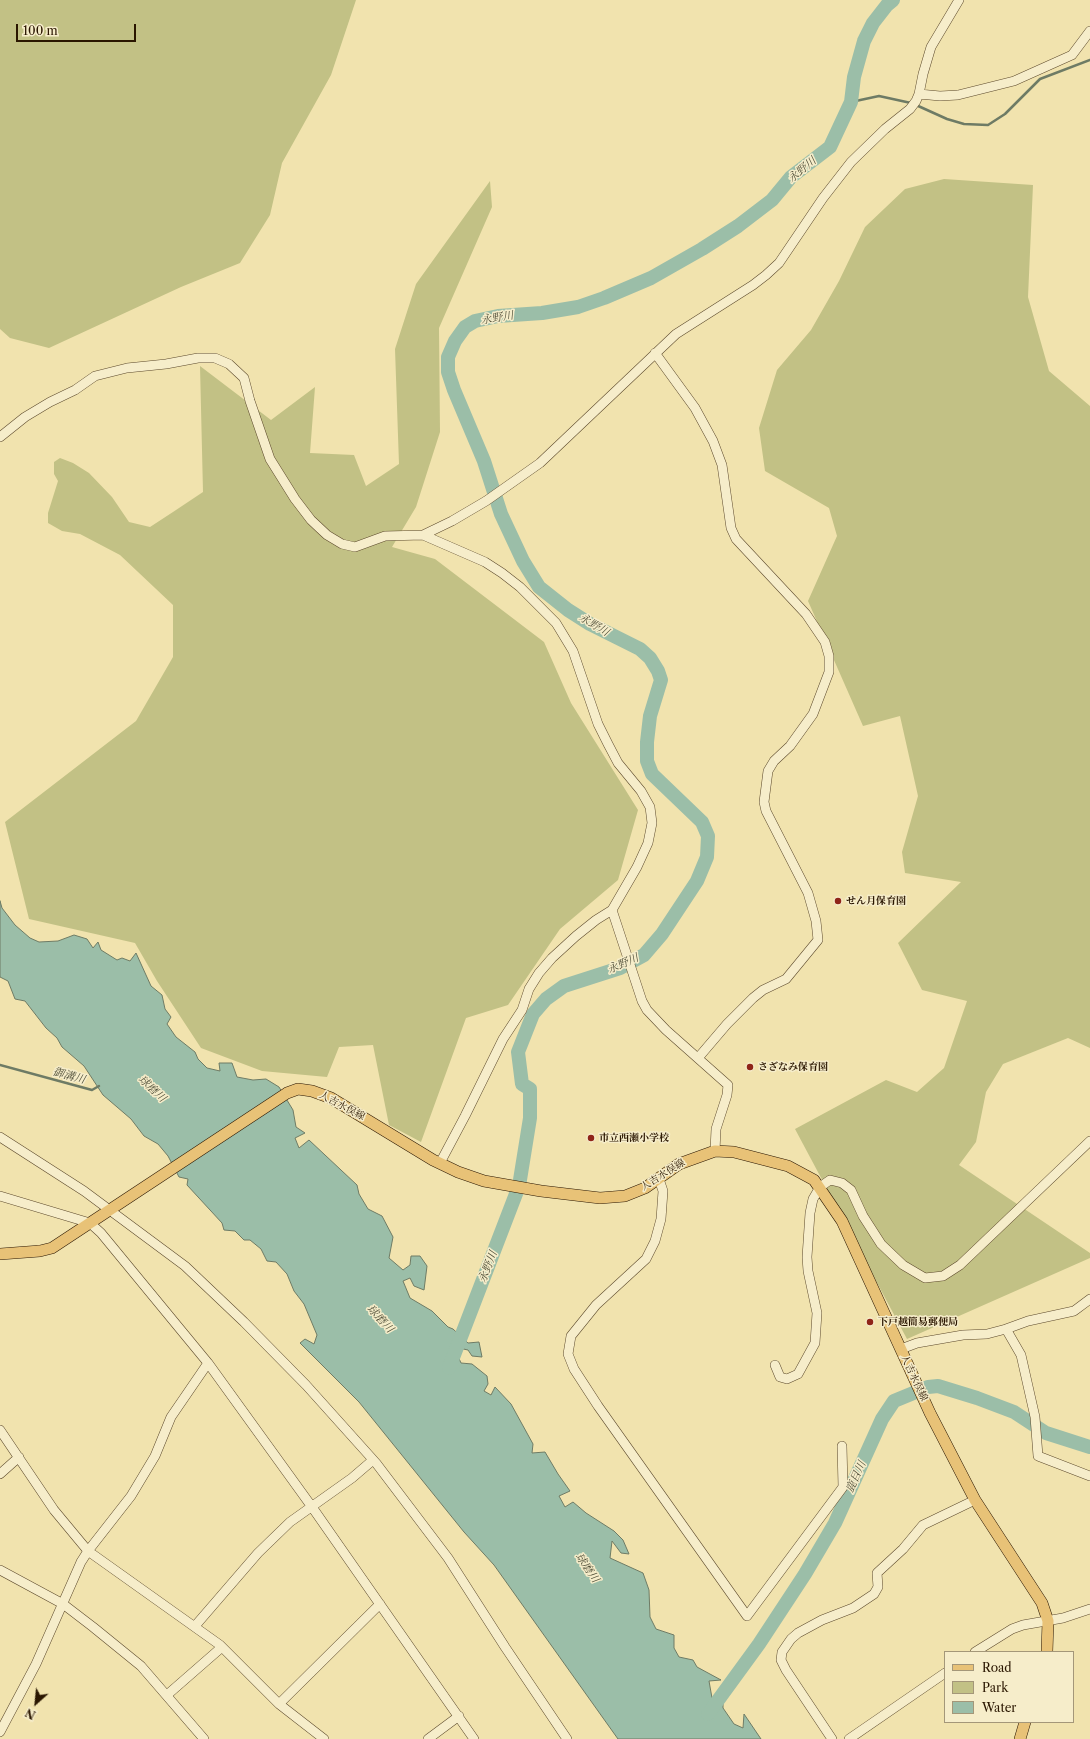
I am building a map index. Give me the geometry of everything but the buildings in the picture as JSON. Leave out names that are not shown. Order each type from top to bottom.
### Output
[{"type":"main road","name":"人吉水俣線","points":[[0,1254],[40,1251],[52,1248],[287,1093],[298,1089],[312,1091],[331,1098],[440,1163],[458,1172],[484,1181],[529,1189],[600,1198],[625,1196],[645,1188],[679,1164],[715,1151],[734,1152],[788,1166],[814,1180],[842,1221],[930,1413],[975,1500],[1042,1603],[1048,1621],[1047,1651]]},
{"type":"main road","points":[[1020,1739],[1025,1723]]},
{"type":"street","points":[[0,437],[25,417],[50,402],[75,390],[95,376],[127,368],[166,364],[198,358],[215,358],[229,364],[244,378],[250,401],[270,459],[295,499],[311,520],[327,535],[342,544],[355,547],[385,536],[423,535],[452,521],[486,501],[540,463],[676,334],[766,276],[779,263],[837,178],[872,141],[910,109],[919,94],[931,47],[958,0]]},
{"type":"street","points":[[919,94],[940,96],[958,95],[1014,81],[1072,55],[1090,31]]},
{"type":"street","points":[[655,353],[695,408],[713,441],[722,466],[731,528],[736,539],[806,614],[825,642],[829,656],[830,672],[813,714],[790,746],[774,761],[768,771],[764,802],[766,811],[808,893],[816,921],[818,940],[786,979],[763,990],[754,998],[727,1024],[698,1058]]},
{"type":"street","points":[[423,535],[485,562],[502,573],[520,587],[556,623],[573,651],[598,724],[618,763],[641,791],[650,807],[652,823],[648,843],[637,867],[612,910],[596,920],[552,958],[539,973],[529,989],[522,1010],[503,1040],[440,1163]]},
{"type":"street","points":[[612,910],[647,1010],[666,1030],[728,1085],[728,1095],[716,1129],[715,1151]]},
{"type":"street","points":[[0,1137],[111,1208],[185,1266],[244,1322],[306,1385],[373,1460],[448,1558],[504,1647],[567,1739]]},
{"type":"street","points":[[775,1365],[780,1377],[787,1379],[798,1374],[815,1343],[817,1313],[808,1271],[807,1257],[810,1213],[813,1199],[820,1187],[830,1180],[842,1183],[851,1190],[863,1216],[881,1244],[903,1265],[925,1278],[944,1276],[960,1265],[1090,1141]]},
{"type":"street","points":[[659,1179],[663,1191],[661,1219],[655,1241],[646,1259],[596,1305],[571,1336],[568,1346],[568,1354],[574,1369],[598,1406],[748,1616],[843,1487],[842,1446]]},
{"type":"street","points":[[0,1196],[90,1223],[100,1233],[208,1363],[312,1507],[474,1739]]},
{"type":"street","points":[[901,1350],[917,1344],[963,1336],[987,1334],[1006,1329],[1028,1320],[1074,1311],[1090,1300]]},
{"type":"street","points":[[1006,1329],[1021,1355],[1035,1416],[1038,1456],[1090,1476]]},
{"type":"street","points":[[0,1732],[36,1664],[88,1551],[131,1496],[155,1456],[171,1417],[208,1363]]},
{"type":"street","points":[[0,1430],[54,1510],[88,1551],[195,1626],[222,1647],[279,1704],[324,1739]]},
{"type":"street","points":[[0,1474],[19,1457]]},
{"type":"street","points":[[195,1626],[258,1553],[290,1522],[352,1478],[373,1460]]},
{"type":"street","points":[[832,1739],[786,1670],[781,1660],[782,1652],[790,1639],[798,1633],[822,1620],[853,1608],[874,1594],[878,1587],[877,1573],[903,1549],[923,1525],[975,1500]]},
{"type":"street","points":[[0,1570],[63,1604],[94,1627],[141,1666],[204,1739]]},
{"type":"street","points":[[279,1704],[380,1604]]},
{"type":"street","points":[[977,1651],[1012,1629],[1022,1625],[1063,1618],[1090,1609]]},
{"type":"street","points":[[167,1695],[222,1647]]},
{"type":"street","points":[[849,1739],[944,1674]]},
{"type":"street","points":[[428,1739],[459,1716]]},
{"type":"green space","points":[[0,0],[356,0],[331,75],[282,163],[270,215],[240,263],[181,287],[49,348],[10,338],[0,329]]},
{"type":"green space","points":[[944,179],[1033,185],[1028,297],[1049,371],[1090,406],[1090,1048],[1068,1038],[1003,1064],[986,1092],[976,1142],[959,1165],[1090,1253],[1090,1258],[907,1339],[795,1129],[886,1080],[917,1092],[944,1068],[967,1001],[922,990],[898,943],[961,882],[905,873],[902,852],[918,796],[900,716],[863,726],[808,601],[837,536],[829,508],[765,471],[759,428],[777,370],[811,330],[839,281],[865,227],[905,189]]},
{"type":"green space","points":[[490,181],[492,207],[439,328],[440,432],[416,507],[392,547],[435,559],[544,642],[571,703],[638,810],[618,880],[560,929],[508,1005],[466,1018],[421,1142],[389,1125],[373,1045],[339,1047],[327,1077],[262,1071],[201,1048],[157,981],[135,943],[29,919],[5,822],[136,721],[173,657],[173,605],[120,555],[80,534],[62,531],[48,523],[48,513],[58,481],[54,474],[54,462],[60,458],[73,463],[89,473],[112,497],[129,522],[150,527],[173,512],[203,492],[200,366],[271,420],[315,387],[310,453],[354,455],[366,486],[399,464],[395,349],[416,284]]},
{"type":"water","name":"球磨川","points":[[0,901],[2,908],[15,925],[30,938],[39,942],[58,941],[74,935],[87,939],[93,948],[98,942],[101,950],[117,960],[122,958],[130,961],[136,953],[151,986],[162,995],[165,1009],[171,1017],[167,1024],[176,1037],[195,1052],[198,1059],[207,1068],[220,1071],[219,1063],[232,1063],[237,1077],[253,1080],[266,1079],[279,1087],[293,1110],[296,1127],[305,1133],[295,1138],[299,1148],[309,1140],[357,1185],[359,1194],[368,1209],[382,1216],[393,1237],[389,1258],[403,1270],[410,1265],[411,1256],[420,1256],[427,1266],[424,1290],[414,1286],[410,1278],[403,1281],[410,1298],[432,1311],[448,1327],[453,1329],[468,1343],[479,1342],[482,1357],[472,1356],[468,1350],[454,1347],[461,1363],[472,1364],[487,1376],[488,1384],[484,1391],[491,1395],[495,1387],[511,1404],[533,1444],[532,1453],[545,1452],[570,1491],[559,1496],[565,1507],[573,1502],[586,1513],[614,1531],[623,1540],[629,1554],[621,1553],[612,1541],[610,1558],[643,1573],[649,1590],[650,1617],[656,1629],[674,1635],[674,1648],[679,1657],[693,1660],[697,1667],[721,1680],[709,1681],[712,1698],[723,1700],[723,1708],[734,1724],[743,1728],[744,1714],[761,1739],[618,1739],[494,1565],[464,1532],[359,1402],[300,1343],[305,1339],[314,1344],[317,1335],[304,1304],[294,1291],[287,1274],[276,1262],[267,1261],[261,1249],[250,1240],[244,1240],[235,1231],[224,1230],[222,1223],[187,1185],[188,1179],[179,1177],[168,1156],[158,1144],[144,1136],[131,1119],[103,1095],[84,1066],[62,1047],[57,1038],[46,1028],[25,1001],[15,999],[8,981],[0,977]]},
{"type":"waterway","name":"永野川","points":[[449,1368],[519,1186],[530,1118],[530,1089],[522,1084],[518,1052],[533,1014],[546,999],[564,986],[620,968],[644,955],[662,934],[697,881],[707,857],[708,836],[702,822],[652,774],[647,761],[647,742],[650,716],[661,680],[658,671],[650,658],[640,649],[590,624],[568,610],[539,587],[523,561],[501,514],[484,461],[454,390],[448,372],[448,357],[455,341],[465,327],[475,321],[498,316],[542,313],[578,307],[604,298],[651,278],[702,249],[738,226],[772,200],[791,177],[830,147],[851,102],[854,77],[864,41],[873,23],[887,5],[893,0]]},
{"type":"waterway","points":[[916,105],[947,119],[964,124],[988,125],[1005,114],[1040,79],[1090,60]]},
{"type":"waterway","points":[[851,102],[879,96],[911,103]]},
{"type":"waterway","name":"御溝川","points":[[0,1065],[92,1090],[99,1086]]},
{"type":"waterway","name":"鹿目川","points":[[708,1714],[759,1644],[805,1574],[835,1523],[882,1419],[894,1401],[928,1387],[938,1386],[977,1398],[1014,1412],[1046,1433],[1090,1447]]},
{"type":"place","name":"せん月保育園","points":[[838,901]]},
{"type":"place","name":"さざなみ保育園","points":[[750,1067]]},
{"type":"place","name":"市立西瀬小学校","points":[[591,1138]]},
{"type":"place","name":"下戸越簡易郵便局","points":[[870,1322]]}]
